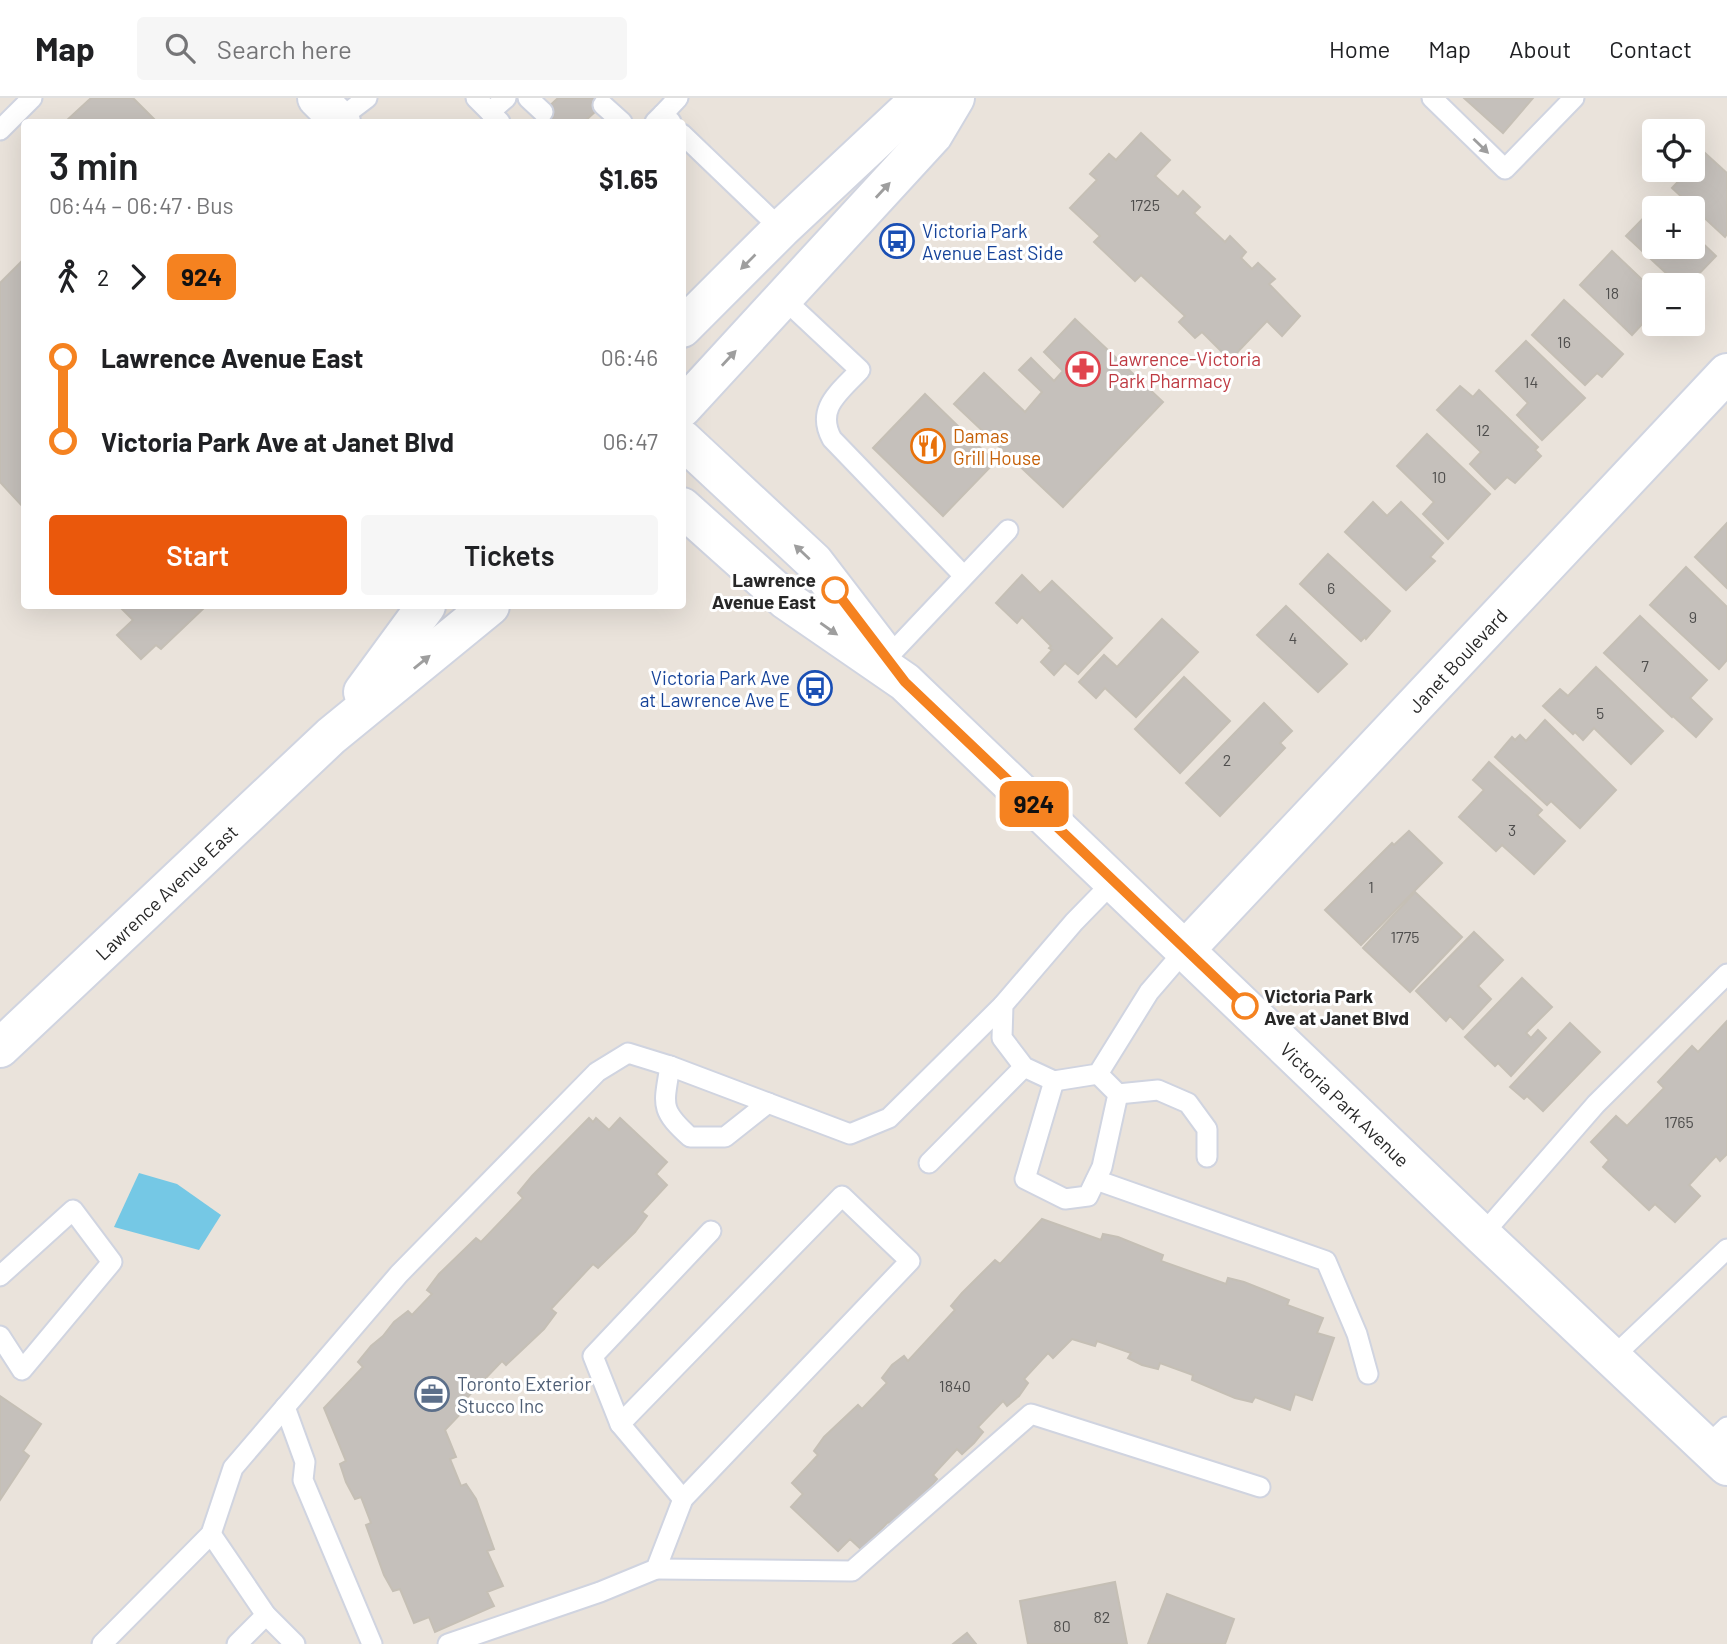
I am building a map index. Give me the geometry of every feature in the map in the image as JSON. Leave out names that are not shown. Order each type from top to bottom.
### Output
[{"type":"main road","points":[[686,324],[781,229],[921,98]]},
{"type":"main road","points":[[686,404],[933,135],[955,98]]},
{"type":"main road","name":"Janet Boulevard","points":[[1186,949],[1727,373]]},
{"type":"main road","name":"Victoria Park Avenue","points":[[686,443],[814,562],[896,670],[1482,1235],[1613,1357],[1720,1446]]},
{"type":"main road","name":"Victoria Park Avenue","points":[[686,511],[786,600],[896,670]]},
{"type":"main road","name":"Lawrence Avenue East","points":[[331,736],[424,609]]},
{"type":"main road","name":"Lawrence Avenue East","points":[[0,1048],[331,736],[485,609]]},
{"type":"lane","points":[[0,130],[32,98]]},
{"type":"lane","points":[[476,98],[495,117],[506,98]]},
{"type":"lane","points":[[528,98],[543,112]]},
{"type":"lane","points":[[1432,98],[1505,169],[1574,98]]},
{"type":"lane","points":[[603,105],[619,119]]},
{"type":"lane","points":[[686,138],[781,229]]},
{"type":"lane","points":[[783,298],[860,370],[830,403],[825,426],[832,439],[964,576]]},
{"type":"lane","points":[[896,670],[964,576],[1008,530]]},
{"type":"lane","points":[[102,1644],[211,1534],[233,1468],[399,1273],[597,1072],[628,1053],[670,1066],[850,1134],[889,1118],[1003,1004],[1074,922],[1114,881]]},
{"type":"lane","points":[[1003,1004],[1002,1038],[1024,1067],[1054,1081],[1098,1074],[1149,992],[1186,949]]},
{"type":"lane","points":[[1482,1235],[1596,1104],[1727,974]]},
{"type":"lane","points":[[670,1066],[664,1104],[671,1119],[690,1137],[725,1137],[768,1103]]},
{"type":"lane","points":[[929,1163],[1024,1067]]},
{"type":"lane","points":[[1098,1074],[1118,1094]]},
{"type":"lane","points":[[1054,1081],[1025,1178],[1065,1199],[1088,1196],[1102,1167],[1118,1094]]},
{"type":"lane","points":[[1118,1094],[1158,1090],[1188,1103],[1207,1129],[1207,1157]]},
{"type":"lane","points":[[1096,1180],[1326,1261],[1357,1334],[1368,1374]]},
{"type":"lane","points":[[621,1424],[842,1196],[910,1261],[683,1499],[656,1569]]},
{"type":"lane","points":[[0,1276],[73,1210],[112,1262],[22,1370],[0,1336]]},
{"type":"lane","points":[[683,1499],[621,1424],[593,1356],[711,1231]]},
{"type":"lane","points":[[1613,1357],[1727,1250]]},
{"type":"lane","points":[[285,1407],[305,1462],[303,1480],[372,1644]]},
{"type":"lane","points":[[448,1644],[600,1592],[656,1569],[852,1571],[1031,1414],[1260,1487]]},
{"type":"lane","points":[[211,1534],[266,1615],[295,1644]]},
{"type":"lane","points":[[237,1644],[266,1615]]},
{"type":"water","points":[[139,1173],[177,1184],[221,1215],[199,1250],[114,1227]]},
{"type":"building","points":[[91,98],[133,98],[154,119],[68,119]]},
{"type":"building","points":[[558,98],[610,98],[587,119],[535,119]]},
{"type":"building","points":[[1464,98],[1533,98],[1503,133]]},
{"type":"building","points":[[1141,133],[1170,160],[1155,176],[1178,197],[1183,191],[1200,207],[1194,213],[1225,242],[1230,236],[1246,252],[1241,258],[1252,269],[1258,263],[1275,279],[1269,284],[1300,316],[1282,336],[1267,321],[1230,360],[1202,332],[1195,338],[1179,322],[1185,316],[1141,275],[1135,281],[1094,242],[1100,236],[1070,208],[1097,180],[1090,174],[1109,154],[1116,160]]},
{"type":"building","points":[[1705,153],[1727,173],[1725,237],[1705,219],[1705,196],[1681,196],[1672,188],[1678,182],[1705,182]]},
{"type":"building","points":[[1642,220],[1642,251],[1626,236]]},
{"type":"building","points":[[1705,245],[1716,256],[1700,273],[1666,273],[1651,259],[1705,259]]},
{"type":"building","points":[[1612,251],[1642,280],[1642,324],[1632,335],[1580,285]]},
{"type":"building","points":[[21,262],[21,505],[0,482],[0,283]]},
{"type":"building","points":[[1564,300],[1623,354],[1602,377],[1597,373],[1585,385],[1532,335]]},
{"type":"building","points":[[1075,319],[1163,402],[1063,507],[954,404],[984,373],[1025,412],[1042,392],[1019,370],[1031,358],[1054,381],[1063,371],[1044,352]]},
{"type":"building","points":[[1526,341],[1585,398],[1542,440],[1517,415],[1528,403],[1496,371]]},
{"type":"building","points":[[1460,386],[1473,397],[1479,390],[1538,447],[1535,450],[1541,456],[1515,483],[1507,477],[1495,489],[1470,464],[1481,452],[1437,410]]},
{"type":"building","points":[[925,394],[995,462],[943,516],[873,448]]},
{"type":"building","points":[[1427,434],[1490,494],[1448,539],[1423,514],[1434,502],[1397,466]]},
{"type":"building","points":[[1373,502],[1387,516],[1401,502],[1443,543],[1430,557],[1435,561],[1406,590],[1345,532]]},
{"type":"building","points":[[1727,523],[1727,588],[1695,557]]},
{"type":"building","points":[[1328,554],[1390,611],[1366,639],[1365,637],[1361,641],[1300,584]]},
{"type":"building","points":[[1686,567],[1727,607],[1727,660],[1719,669],[1650,605]]},
{"type":"building","points":[[1022,575],[1040,593],[1052,581],[1112,638],[1078,674],[1065,663],[1054,675],[1041,662],[1052,650],[1049,648],[1051,646],[1022,617],[1017,623],[996,603]]},
{"type":"building","points":[[1286,606],[1347,664],[1318,692],[1257,635]]},
{"type":"building","points":[[122,609],[203,609],[161,649],[156,645],[141,659],[117,635],[133,620]]},
{"type":"building","points":[[1640,616],[1707,680],[1690,698],[1712,719],[1696,737],[1604,653]]},
{"type":"building","points":[[1162,619],[1198,652],[1136,717],[1105,688],[1096,698],[1079,682],[1104,655],[1117,667]]},
{"type":"building","points":[[1596,667],[1663,731],[1631,764],[1594,728],[1583,740],[1543,706],[1560,689],[1568,696]]},
{"type":"building","points":[[1184,677],[1230,721],[1180,773],[1135,729]]},
{"type":"building","points":[[1264,703],[1292,731],[1280,743],[1285,748],[1220,816],[1186,783]]},
{"type":"building","points":[[1545,720],[1616,790],[1580,828],[1551,801],[1547,805],[1495,757],[1512,737],[1515,740],[1520,735],[1526,741]]},
{"type":"building","points":[[1489,762],[1542,810],[1537,815],[1565,841],[1534,874],[1502,845],[1496,851],[1459,817],[1484,790],[1473,780]]},
{"type":"building","points":[[1409,831],[1442,863],[1361,945],[1325,910],[1392,843],[1394,845]]},
{"type":"building","points":[[1415,892],[1462,937],[1410,992],[1363,948]]},
{"type":"building","points":[[1474,932],[1503,960],[1478,986],[1491,999],[1463,1029],[1450,1016],[1446,1021],[1416,991]]},
{"type":"building","points":[[1522,978],[1552,1007],[1526,1033],[1531,1038],[1538,1030],[1546,1038],[1511,1076],[1498,1063],[1495,1066],[1465,1037]]},
{"type":"building","points":[[1727,1021],[1727,1154],[1720,1161],[1716,1156],[1689,1185],[1700,1196],[1675,1222],[1655,1204],[1649,1210],[1603,1167],[1609,1160],[1591,1142],[1616,1116],[1627,1126],[1664,1088],[1658,1082],[1692,1046],[1698,1052]]},
{"type":"building","points":[[1570,1023],[1600,1052],[1543,1111],[1527,1096],[1524,1099],[1510,1087]]},
{"type":"building","points":[[589,1118],[593,1122],[596,1118],[609,1130],[620,1118],[667,1162],[656,1174],[667,1185],[642,1212],[647,1216],[635,1232],[598,1268],[593,1264],[551,1309],[556,1313],[544,1329],[506,1365],[502,1361],[459,1406],[464,1410],[445,1430],[456,1457],[450,1459],[461,1486],[466,1484],[476,1499],[494,1549],[487,1551],[503,1586],[487,1592],[494,1606],[435,1632],[429,1617],[414,1623],[400,1589],[393,1591],[384,1575],[366,1525],[371,1523],[361,1497],[355,1499],[346,1482],[340,1464],[346,1461],[324,1408],[363,1367],[358,1362],[371,1346],[408,1311],[412,1315],[432,1294],[427,1290],[439,1274],[476,1238],[481,1242],[523,1198],[518,1193],[532,1176]]},
{"type":"building","points":[[1042,1219],[1101,1240],[1103,1234],[1118,1237],[1163,1255],[1161,1261],[1226,1284],[1228,1278],[1244,1282],[1289,1300],[1287,1305],[1323,1318],[1317,1333],[1334,1338],[1312,1400],[1295,1394],[1290,1410],[1255,1397],[1252,1402],[1235,1398],[1192,1380],[1193,1375],[1160,1363],[1158,1369],[1142,1365],[1128,1358],[1131,1353],[1097,1341],[1095,1346],[1072,1339],[1053,1358],[1048,1353],[1024,1379],[1028,1383],[1019,1396],[1007,1406],[1003,1401],[978,1427],[983,1432],[974,1443],[962,1454],[957,1449],[933,1475],[937,1479],[905,1516],[893,1526],[888,1522],[862,1550],[850,1539],[838,1551],[791,1507],[803,1494],[792,1483],[818,1455],[814,1451],[824,1437],[858,1405],[862,1409],[887,1383],[882,1378],[892,1365],[904,1356],[908,1361],[955,1310],[951,1306],[962,1293],[995,1260],[1000,1264]]},
{"type":"building","points":[[0,1396],[41,1424],[23,1451],[29,1456],[0,1500]]},
{"type":"building","points":[[1115,1582],[1127,1644],[1028,1644],[1020,1601]]},
{"type":"building","points":[[1167,1594],[1234,1619],[1225,1644],[1148,1644]]},
{"type":"building","points":[[967,1633],[976,1644],[953,1644]]},
{"type":"bus line","name":"924","points":[[835,590],[905,682],[1245,1006]]},
{"type":"place","name":"Victoria Park Avenue East Side","points":[[897,241]]},
{"type":"place","name":"Lawrence-Victoria Park Pharmacy","points":[[1083,369]]},
{"type":"place","name":"Damas Grill House","points":[[928,446]]},
{"type":"place","name":"Lawrence Avenue East","points":[[835,590]]},
{"type":"place","name":"Victoria Park Ave at Lawrence Ave E","points":[[815,688]]},
{"type":"place","name":"Victoria Park Ave at Janet Blvd","points":[[1245,1006]]},
{"type":"place","name":"Toronto Exterior Stucco Inc","points":[[432,1394]]}]
